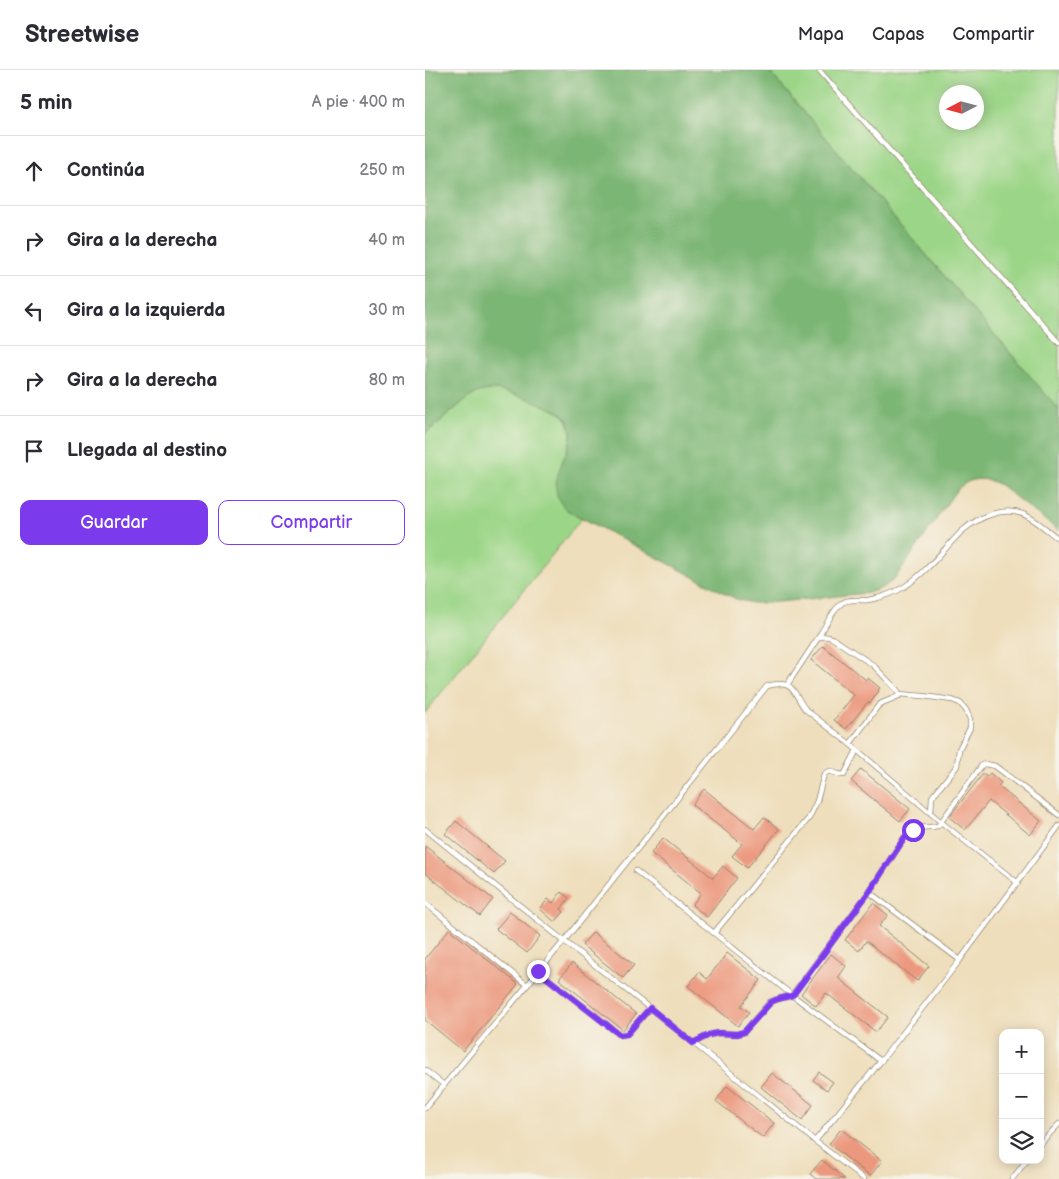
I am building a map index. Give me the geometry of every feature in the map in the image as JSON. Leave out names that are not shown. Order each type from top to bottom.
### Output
[{"type":"lane","points":[[819,70],[1059,343]]},
{"type":"lane","points":[[787,685],[840,604],[847,601],[872,599],[906,586],[926,570],[962,531],[985,516],[1002,512],[1019,513],[1034,521],[1059,540]]},
{"type":"lane","points":[[818,638],[826,636],[832,638],[873,666],[899,694]]},
{"type":"lane","points":[[425,1108],[564,941],[767,686],[775,684],[787,685],[798,696],[801,705],[806,710],[1018,883]]},
{"type":"lane","points":[[850,744],[878,706],[897,697],[899,694],[952,700],[961,703],[970,719],[970,728],[959,749],[957,766],[932,797],[931,813]]},
{"type":"lane","points":[[714,933],[809,818],[817,801],[824,774],[829,771],[843,774],[857,750]]},
{"type":"lane","points":[[693,1043],[718,1033],[737,1034],[744,1032],[771,1002],[793,995],[869,892],[905,837],[918,828],[938,826],[979,768],[985,764],[995,766],[1059,815]]},
{"type":"lane","points":[[815,1141],[960,960],[1059,826]]},
{"type":"lane","points":[[425,829],[863,1179]]},
{"type":"lane","points":[[636,871],[793,995],[881,1061]]},
{"type":"lane","points":[[869,892],[960,960]]},
{"type":"lane","points":[[425,903],[527,985]]},
{"type":"lane","points":[[538,971],[620,1035],[627,1034],[650,1008]]},
{"type":"lane","points":[[425,1070],[444,1085]]},
{"type":"lane","points":[[1044,1140],[1059,1124]]},
{"type":"lane","points":[[1012,1179],[1024,1164]]},
{"type":"green space","points":[[425,70],[768,70],[1059,410],[1059,531],[1000,485],[982,479],[970,481],[955,492],[902,569],[887,585],[868,593],[752,603],[736,599],[567,510],[557,496],[556,489],[558,473],[571,439],[571,430],[566,419],[554,410],[508,392],[497,390],[479,392],[466,400],[425,434]]},
{"type":"green space","points":[[768,70],[1059,70],[1059,410]]},
{"type":"green space","points":[[489,390],[507,391],[525,397],[555,410],[566,418],[571,433],[567,510],[582,518],[425,713],[425,434],[469,397]]},
{"type":"building","points":[[823,646],[866,680],[868,678],[880,688],[870,703],[868,702],[846,729],[834,720],[854,695],[811,660]]},
{"type":"building","points":[[861,769],[910,809],[900,821],[851,781]]},
{"type":"building","points":[[990,773],[1001,783],[998,786],[1041,821],[1030,835],[989,801],[965,830],[949,817],[983,774],[987,777]]},
{"type":"building","points":[[704,789],[754,829],[764,817],[779,829],[747,868],[732,856],[742,844],[692,805]]},
{"type":"building","points":[[456,821],[505,861],[494,874],[445,834]]},
{"type":"building","points":[[663,838],[713,878],[723,866],[737,878],[707,917],[692,905],[701,893],[651,853]]},
{"type":"building","points":[[425,846],[493,899],[480,916],[425,873]]},
{"type":"building","points":[[561,892],[569,898],[561,909],[564,912],[555,922],[540,909],[548,899],[553,903]]},
{"type":"building","points":[[873,903],[888,915],[879,926],[929,966],[917,981],[866,941],[859,951],[845,940]]},
{"type":"building","points":[[510,912],[540,936],[527,953],[496,929]]},
{"type":"building","points":[[449,929],[518,984],[463,1051],[425,1020],[425,959]]},
{"type":"building","points":[[593,932],[634,965],[623,978],[582,945]]},
{"type":"building","points":[[727,953],[761,980],[741,1006],[749,1012],[738,1026],[688,986],[699,972],[707,979]]},
{"type":"building","points":[[831,954],[846,966],[838,978],[888,1017],[876,1032],[826,993],[816,1006],[801,994]]},
{"type":"building","points":[[572,963],[636,1014],[623,1030],[559,979]]},
{"type":"building","points":[[819,1072],[833,1082],[827,1090],[813,1080]]},
{"type":"building","points":[[772,1073],[813,1105],[802,1120],[761,1087]]},
{"type":"building","points":[[727,1086],[774,1123],[763,1138],[716,1101]]},
{"type":"building","points":[[841,1129],[882,1161],[870,1176],[829,1144]]},
{"type":"building","points":[[822,1160],[845,1179],[816,1179],[810,1174]]},
{"type":"route","points":[[538,971],[620,1035],[627,1034],[650,1008],[693,1043],[718,1033],[737,1034],[744,1032],[771,1002],[793,995],[869,892],[905,837],[913,830]]}]
